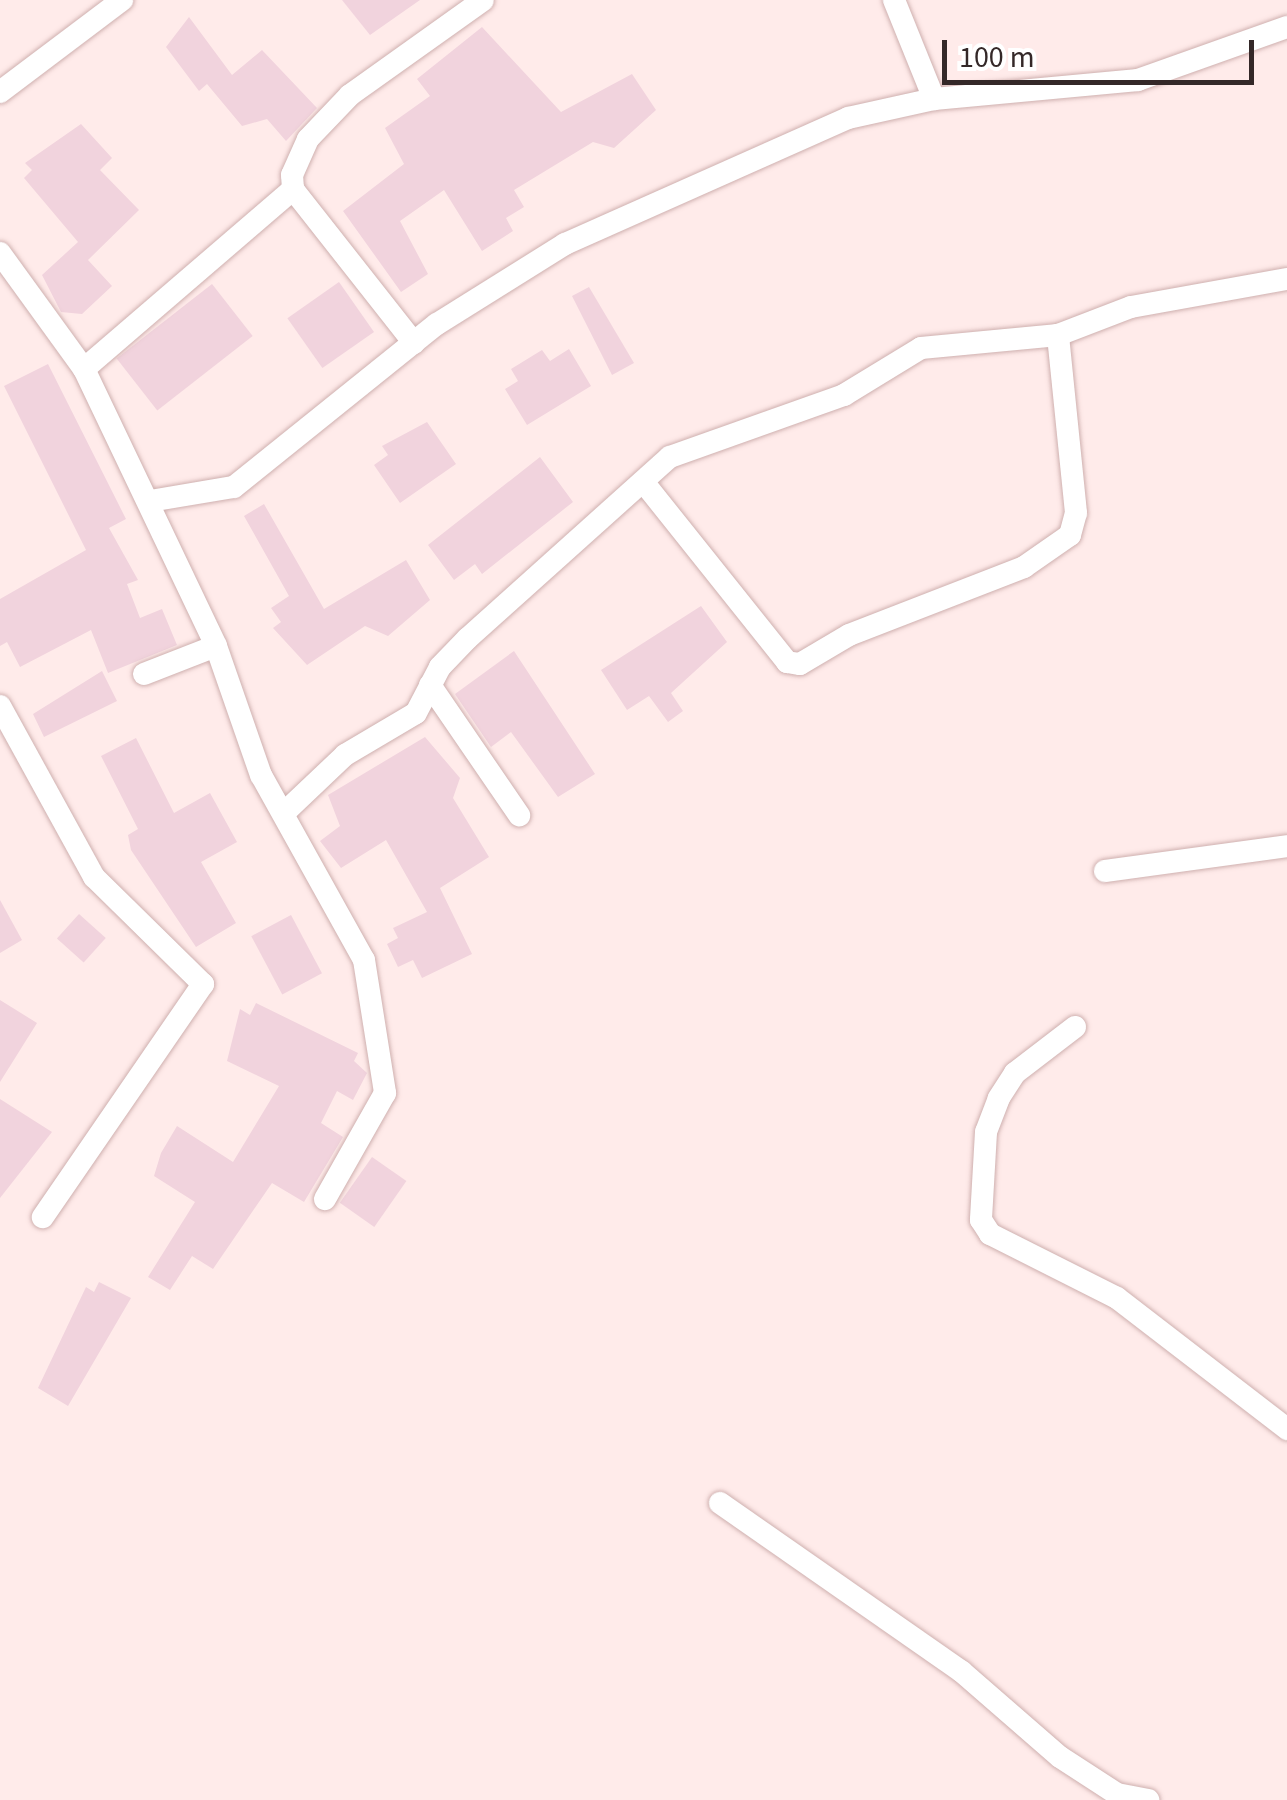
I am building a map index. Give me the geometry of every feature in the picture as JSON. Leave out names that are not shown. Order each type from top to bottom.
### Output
[{"type":"street","points":[[0,92],[122,0]]},
{"type":"street","points":[[84,369],[293,190],[296,162],[325,118],[483,0]]},
{"type":"street","points":[[894,0],[934,99]]},
{"type":"street","points":[[150,501],[234,487],[414,343],[605,224],[876,107],[1138,80],[1287,27]]},
{"type":"street","points":[[293,190],[414,343]]},
{"type":"street","points":[[0,252],[84,369],[216,646],[252,753],[360,950],[388,1070],[374,1122],[325,1198]]},
{"type":"street","points":[[285,812],[345,755],[416,714],[430,685],[468,638],[645,484],[670,457],[844,395],[921,348],[1058,335],[1130,307],[1287,279]]},
{"type":"street","points":[[645,484],[788,662],[800,664],[849,636],[1024,568],[1070,534],[1076,513],[1058,335]]},
{"type":"street","points":[[144,674],[216,646]]},
{"type":"street","points":[[430,685],[519,815]]},
{"type":"street","points":[[0,706],[94,877],[203,984],[43,1217]]},
{"type":"street","points":[[1105,871],[1287,846]]},
{"type":"street","points":[[1075,1027],[1016,1073],[999,1098],[986,1132],[981,1220],[990,1234],[1116,1298],[1287,1429]]},
{"type":"street","points":[[720,1503],[1114,1797],[1148,1800]]},
{"type":"building","points":[[342,0],[420,0],[370,35]]},
{"type":"building","points":[[189,17],[232,75],[262,50],[317,108],[286,141],[267,119],[242,126],[207,84],[199,91],[166,47]]},
{"type":"building","points":[[482,27],[561,112],[632,74],[656,110],[614,148],[593,142],[514,190],[524,207],[506,218],[513,231],[482,251],[444,190],[400,221],[428,274],[401,292],[343,211],[404,164],[385,128],[430,96],[417,79]]},
{"type":"building","points":[[81,124],[112,158],[100,170],[139,210],[88,260],[112,286],[82,314],[61,312],[42,275],[78,242],[24,178],[32,170],[25,163]]},
{"type":"building","points":[[339,282],[374,332],[322,368],[287,318]]},
{"type":"building","points":[[212,284],[253,336],[157,411],[117,358]]},
{"type":"building","points":[[589,287],[634,363],[612,375],[572,296]]},
{"type":"building","points":[[569,349],[591,386],[527,425],[505,389],[518,381],[511,369],[542,350],[550,361]]},
{"type":"building","points":[[48,364],[126,519],[109,528],[138,580],[127,584],[140,618],[162,609],[177,645],[108,673],[91,630],[20,667],[7,642],[0,646],[0,599],[86,550],[4,386]]},
{"type":"building","points":[[427,422],[456,464],[400,503],[374,465],[388,455],[382,446]]},
{"type":"building","points":[[540,457],[573,502],[482,574],[475,564],[454,580],[428,545]]},
{"type":"building","points":[[264,504],[324,609],[406,560],[430,600],[388,636],[365,626],[307,665],[273,628],[281,622],[271,608],[289,596],[244,516]]},
{"type":"building","points":[[701,606],[727,642],[671,693],[683,711],[668,722],[649,696],[627,710],[601,670]]},
{"type":"building","points":[[514,651],[595,774],[558,797],[511,732],[491,747],[455,694]]},
{"type":"building","points":[[102,671],[117,701],[44,737],[33,714]]},
{"type":"building","points":[[425,737],[460,778],[453,798],[489,857],[440,888],[472,954],[422,978],[413,960],[398,967],[387,944],[398,938],[393,928],[427,912],[386,840],[341,868],[320,841],[340,826],[328,795]]},
{"type":"building","points":[[136,738],[174,813],[210,793],[237,842],[201,862],[236,923],[196,947],[131,850],[128,835],[138,829],[101,756]]},
{"type":"building","points":[[0,900],[22,940],[0,953]]},
{"type":"building","points":[[79,914],[106,938],[84,963],[57,939]]},
{"type":"building","points":[[291,915],[322,973],[282,994],[251,936]]},
{"type":"building","points":[[0,1000],[37,1023],[0,1082]]},
{"type":"building","points":[[256,1003],[358,1053],[354,1061],[367,1073],[353,1100],[337,1091],[321,1123],[343,1137],[304,1202],[272,1183],[213,1269],[192,1256],[170,1290],[148,1277],[195,1202],[154,1176],[161,1153],[177,1126],[233,1162],[279,1086],[227,1061],[240,1009],[250,1015]]},
{"type":"building","points":[[0,1099],[52,1132],[0,1198]]},
{"type":"building","points":[[372,1157],[406,1181],[374,1227],[340,1203]]},
{"type":"building","points":[[99,1282],[131,1298],[68,1406],[38,1388],[86,1287],[94,1292]]}]
